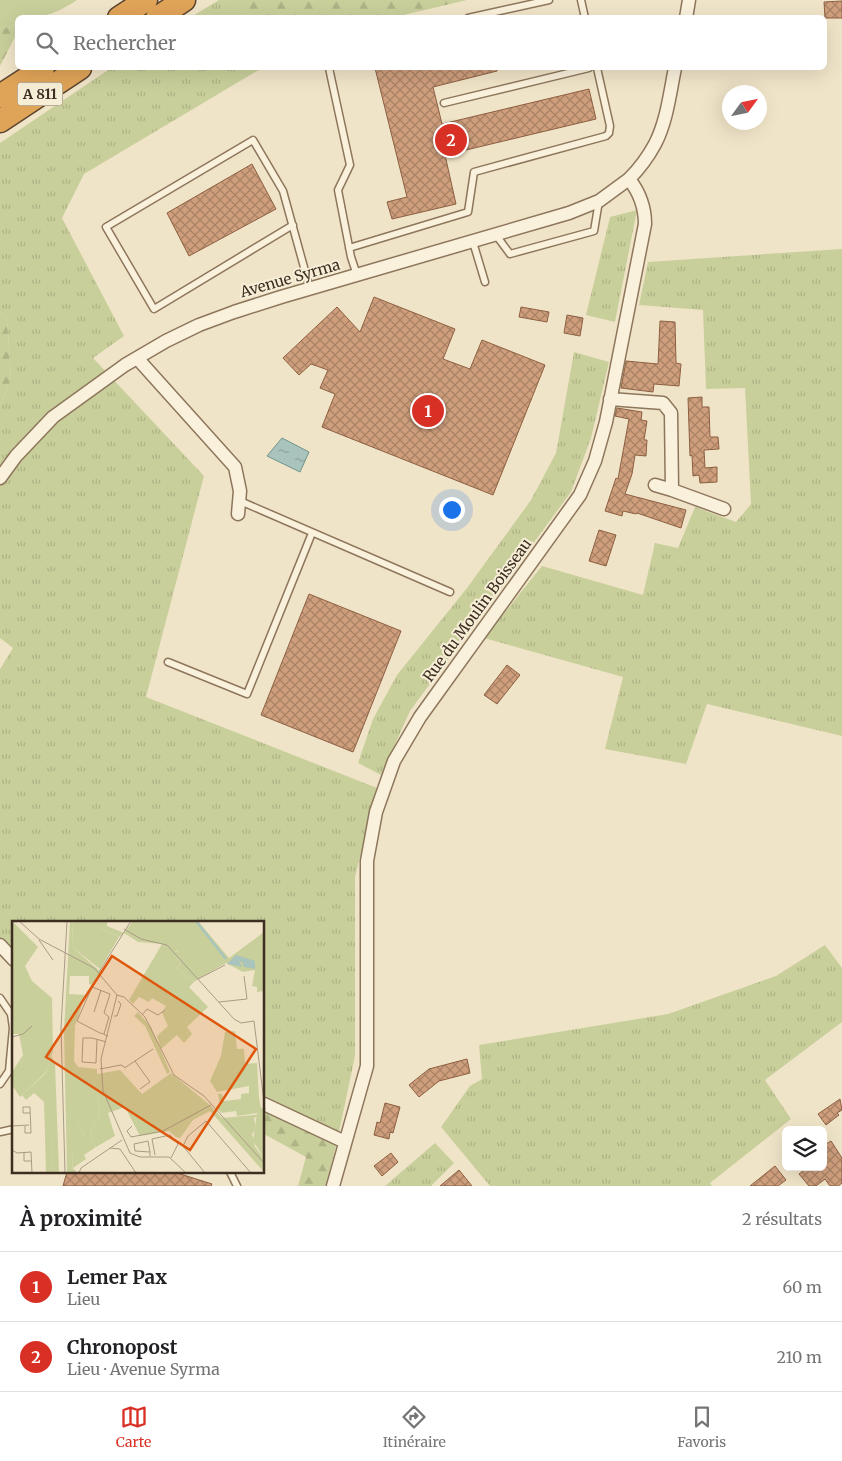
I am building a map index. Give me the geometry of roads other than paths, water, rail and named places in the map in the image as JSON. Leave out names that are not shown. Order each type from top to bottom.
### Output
[{"type":"highway","points":[[124,15],[146,0]]},
{"type":"highway","points":[[162,15],[184,0]]},
{"type":"highway","name":"A 811","points":[[0,96],[39,70]]},
{"type":"highway","name":"A 811","points":[[0,121],[77,70]]},
{"type":"street","points":[[686,15],[689,0]]},
{"type":"street","points":[[629,180],[656,144],[664,121],[675,70]]},
{"type":"street","name":"Avenue Syrma","points":[[0,478],[16,456],[53,417],[87,391],[166,341],[240,310],[569,213],[599,201],[629,180]]},
{"type":"street","name":"Rue du Moulin Boisseau","points":[[333,1186],[367,1066],[367,861],[376,812],[394,760],[420,717],[580,495],[595,461],[606,422],[645,224],[645,211],[637,189],[629,180]]},
{"type":"street","points":[[137,358],[235,467],[240,491],[239,507]]},
{"type":"street","points":[[610,398],[662,403],[671,413],[672,490]]},
{"type":"street","points":[[655,485],[724,509]]},
{"type":"street","points":[[0,945],[12,958]]},
{"type":"street","points":[[265,1104],[345,1142]]},
{"type":"lane","points":[[482,15],[550,0]]},
{"type":"lane","points":[[581,0],[585,15]]},
{"type":"lane","points":[[328,70],[350,165],[338,190],[349,248],[357,275]]},
{"type":"lane","points":[[444,103],[581,70]]},
{"type":"lane","points":[[349,248],[468,212],[474,172],[606,136],[609,133],[610,126],[597,70]]},
{"type":"lane","points":[[293,225],[154,309],[106,227],[253,140],[283,191],[293,225],[310,288]]},
{"type":"lane","points":[[496,235],[510,254],[594,231],[599,201]]},
{"type":"lane","points":[[473,242],[485,282]]},
{"type":"lane","points":[[239,507],[312,533],[450,592]]},
{"type":"lane","points":[[168,662],[247,694],[312,533]]},
{"type":"lane","points":[[0,998],[11,1014],[12,1021]]},
{"type":"lane","points":[[0,1084],[9,1071],[12,1039]]},
{"type":"lane","points":[[231,1174],[237,1186]]},
{"type":"water","points":[[282,438],[309,452],[300,472],[267,456]]},
{"type":"place","name":"Chronopost","points":[[451,140]]},
{"type":"place","name":"Lemer Pax","points":[[428,411]]}]
